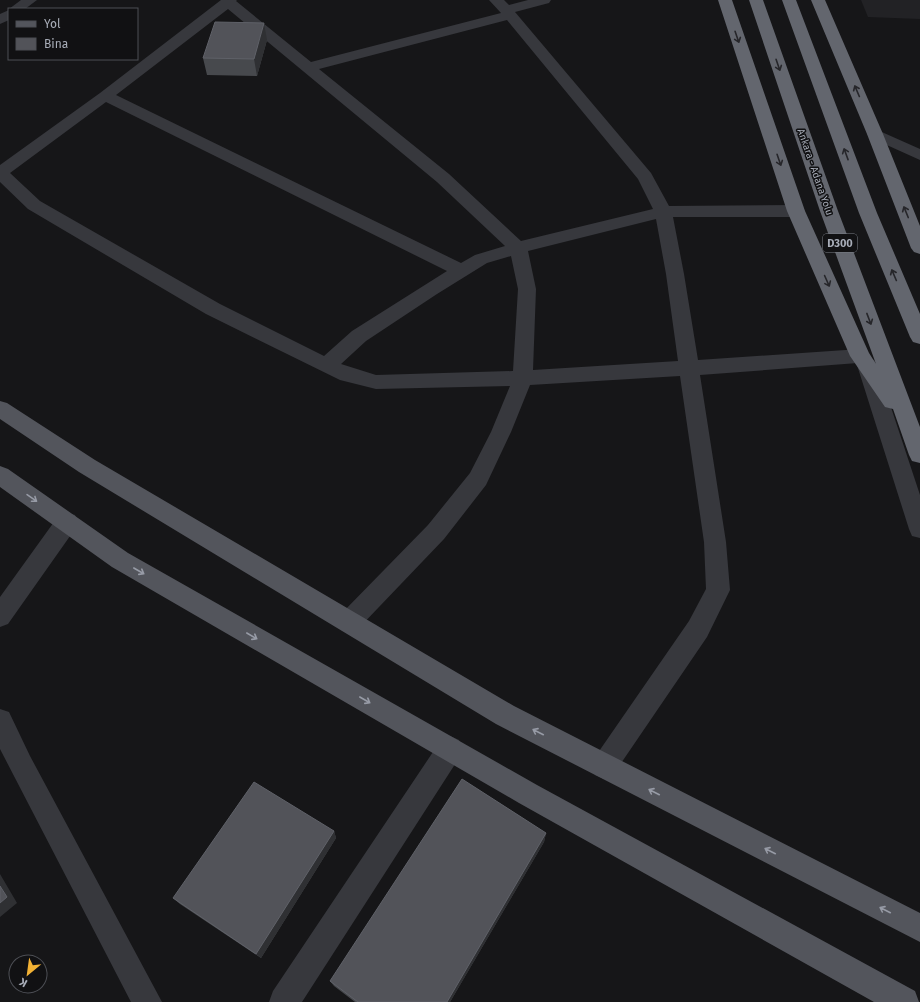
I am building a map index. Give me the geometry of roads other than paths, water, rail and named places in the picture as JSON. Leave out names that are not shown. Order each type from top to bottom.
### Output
[{"type":"highway","points":[[725,0],[796,211],[863,360],[911,429]]},
{"type":"highway","name":"Ankara - Adana Yolu","points":[[756,0],[829,212],[920,455]]},
{"type":"highway","points":[[789,0],[868,213],[920,337]]},
{"type":"highway","points":[[818,0],[920,248]]},
{"type":"main road","points":[[0,409],[94,470],[505,715],[920,928]]},
{"type":"main road","points":[[0,475],[120,560],[450,749],[904,1002]]},
{"type":"street","points":[[18,8],[30,0]]},
{"type":"street","points":[[309,67],[504,8],[544,0]]},
{"type":"street","points":[[349,622],[436,532],[478,479],[501,432],[523,378],[527,289],[518,248],[443,178],[229,1],[105,96],[0,173],[7,191],[34,205],[213,309],[326,366],[347,375],[376,382],[523,378],[863,360],[920,529]]},
{"type":"street","points":[[504,8],[645,177],[663,212],[675,274],[715,542],[718,590],[698,629],[604,766]]},
{"type":"street","points":[[105,96],[460,270]]},
{"type":"street","points":[[874,134],[920,155]]},
{"type":"street","points":[[326,366],[359,336],[460,270],[481,259],[518,248],[663,212],[796,211]]},
{"type":"street","points":[[0,616],[67,522]]},
{"type":"street","points":[[0,721],[21,766],[147,1002]]},
{"type":"street","points":[[284,1002],[450,749]]}]
